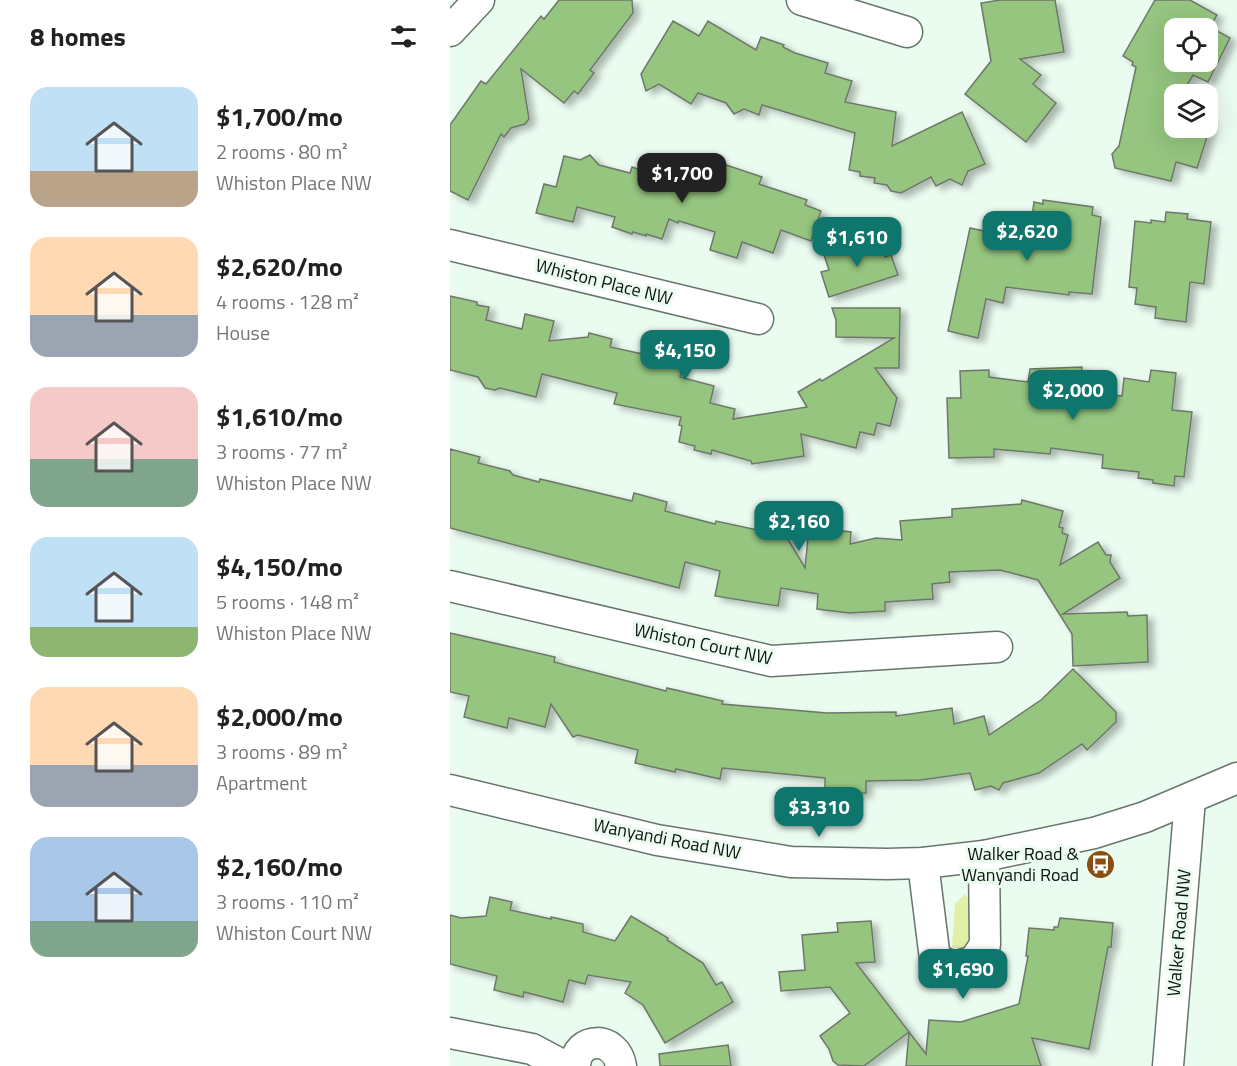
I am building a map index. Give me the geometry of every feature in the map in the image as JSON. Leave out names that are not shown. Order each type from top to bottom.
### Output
[{"type":"street","points":[[450,31],[478,0]]},
{"type":"street","points":[[802,0],[907,32]]},
{"type":"street","name":"Whiston Place NW","points":[[450,245],[758,319]]},
{"type":"street","name":"Whiston Court NW","points":[[450,586],[771,661],[997,647]]},
{"type":"street","name":"Wanyandi Road NW","points":[[450,790],[657,840],[791,862],[923,863],[984,856],[1094,833],[1145,818],[1237,778]]},
{"type":"street","name":"Walker Road NW","points":[[1167,1066],[1190,800]]},
{"type":"street","points":[[923,863],[935,959],[954,966],[974,961],[985,945],[984,856]]},
{"type":"street","points":[[450,1033],[532,1049],[564,1066]]},
{"type":"street","points":[[575,1066],[577,1056],[581,1051],[596,1043],[608,1045],[613,1049],[620,1058],[621,1066]]},
{"type":"green space","points":[[965,894],[971,902],[971,940],[965,950],[952,947],[955,904]]},
{"type":"building","points":[[559,0],[632,0],[633,13],[590,70],[594,73],[578,94],[574,91],[564,103],[521,69],[529,119],[525,124],[511,128],[504,137],[501,134],[468,200],[450,191],[450,125],[481,81],[486,84],[541,16],[544,19]]},
{"type":"building","points":[[1000,0],[1055,0],[1064,52],[1020,59],[1041,75],[1033,84],[1056,103],[1026,142],[965,94],[991,61],[981,3]]},
{"type":"building","points":[[1155,0],[1190,0],[1217,15],[1215,18],[1164,18],[1164,72],[1213,72],[1208,82],[1193,75],[1188,84],[1164,84],[1164,138],[1207,138],[1197,168],[1176,162],[1171,181],[1115,168],[1112,154],[1119,146],[1136,67],[1132,65],[1133,62],[1123,56]]},
{"type":"building","points":[[673,21],[699,36],[708,21],[756,50],[761,37],[784,45],[783,47],[795,53],[828,63],[825,73],[852,81],[845,102],[896,112],[892,146],[962,112],[985,164],[968,171],[962,185],[950,179],[936,186],[931,177],[901,193],[891,191],[887,185],[874,183],[875,178],[860,176],[860,172],[849,170],[855,133],[762,105],[759,115],[744,109],[734,114],[726,103],[698,93],[691,104],[659,84],[646,91],[641,74]]},
{"type":"building","points":[[1218,31],[1230,38],[1218,62]]},
{"type":"building","points":[[590,155],[599,165],[630,173],[632,167],[652,174],[662,171],[665,179],[698,190],[708,159],[762,177],[759,184],[807,200],[805,205],[821,211],[811,241],[781,230],[773,253],[742,242],[737,258],[710,250],[715,232],[679,221],[678,223],[669,219],[662,239],[646,234],[646,236],[633,232],[632,234],[612,227],[615,217],[577,207],[573,222],[536,213],[544,184],[556,187],[564,156],[580,160]]},
{"type":"building","points":[[1043,200],[1093,207],[1092,215],[1101,217],[1092,294],[1069,292],[1069,295],[1006,287],[1003,303],[986,299],[978,338],[948,331],[970,228],[1029,241],[1034,202],[1043,204]]},
{"type":"building","points":[[1166,212],[1188,214],[1187,219],[1211,222],[1204,284],[1190,282],[1186,322],[1155,318],[1156,307],[1135,304],[1137,288],[1129,287],[1135,221],[1165,222]]},
{"type":"building","points":[[879,240],[885,257],[891,255],[898,275],[829,297],[821,272],[829,270],[824,255],[842,249],[847,251]]},
{"type":"building","points":[[450,296],[489,307],[486,320],[522,329],[525,314],[554,321],[549,341],[588,337],[589,333],[612,339],[610,347],[652,356],[655,343],[680,349],[679,351],[685,353],[680,377],[714,386],[710,403],[735,409],[733,419],[807,407],[798,392],[820,379],[822,381],[894,338],[836,337],[836,320],[832,308],[900,308],[899,368],[875,368],[897,398],[890,426],[877,423],[874,435],[860,432],[856,448],[801,434],[804,456],[752,464],[751,461],[712,450],[711,454],[694,450],[695,446],[679,442],[681,417],[614,404],[617,393],[542,374],[536,397],[500,388],[495,390],[485,388],[478,377],[450,370]]},
{"type":"building","points":[[1082,367],[1079,391],[1122,396],[1124,378],[1149,382],[1151,370],[1176,373],[1172,410],[1192,412],[1184,477],[1175,476],[1174,486],[1138,478],[1139,472],[1102,468],[1103,455],[1051,448],[1050,454],[994,449],[994,457],[949,458],[947,398],[961,398],[960,371],[989,370],[989,377],[1028,382],[1030,369]]},
{"type":"building","points":[[450,449],[480,457],[478,463],[510,471],[513,475],[539,482],[540,479],[632,501],[634,493],[667,502],[665,511],[715,524],[716,521],[786,536],[805,568],[809,527],[851,532],[850,544],[876,538],[902,540],[900,521],[952,517],[952,509],[1021,504],[1022,500],[1063,511],[1059,527],[1063,528],[1062,533],[1068,535],[1060,565],[1098,542],[1106,555],[1111,555],[1110,562],[1120,578],[1063,614],[1127,612],[1128,616],[1147,615],[1148,662],[1073,666],[1072,634],[1038,580],[1000,570],[949,572],[950,582],[932,584],[933,599],[885,602],[885,611],[849,613],[817,609],[818,594],[781,588],[778,606],[715,596],[720,571],[685,562],[679,588],[450,528]]},
{"type":"building","points":[[450,633],[555,657],[554,662],[666,691],[667,688],[723,701],[722,704],[827,713],[896,712],[896,716],[952,708],[954,724],[984,716],[989,735],[1041,700],[1073,669],[1116,712],[1116,722],[1087,750],[1082,744],[1039,773],[1003,783],[999,790],[991,786],[975,790],[970,773],[921,780],[866,781],[866,793],[825,794],[825,778],[722,768],[720,779],[635,763],[638,750],[578,735],[573,737],[551,704],[545,727],[509,718],[507,728],[464,717],[469,696],[450,692]]},
{"type":"building","points":[[490,897],[512,902],[510,910],[583,924],[583,932],[615,941],[631,916],[668,938],[667,940],[703,963],[716,985],[722,982],[733,1002],[665,1043],[643,1005],[625,993],[631,982],[588,975],[585,984],[569,980],[563,1002],[524,992],[523,997],[494,990],[497,976],[450,964],[450,915],[461,918],[486,916]]},
{"type":"building","points":[[1060,918],[1113,923],[1111,947],[1108,947],[1089,1049],[1032,1038],[1041,1066],[906,1066],[909,1032],[864,1066],[838,1065],[833,1061],[829,1049],[820,1036],[850,1013],[830,987],[781,991],[779,972],[805,970],[802,935],[838,932],[837,923],[871,921],[875,962],[856,963],[926,1054],[929,1020],[961,1022],[1019,1004],[1028,956],[1026,956],[1029,928],[1054,930],[1054,927],[1058,927]]},
{"type":"building","points":[[728,1045],[731,1066],[660,1066],[659,1054]]},
{"type":"place","name":"Walker Road & Wanyandi Road","points":[[1100,864]]}]
